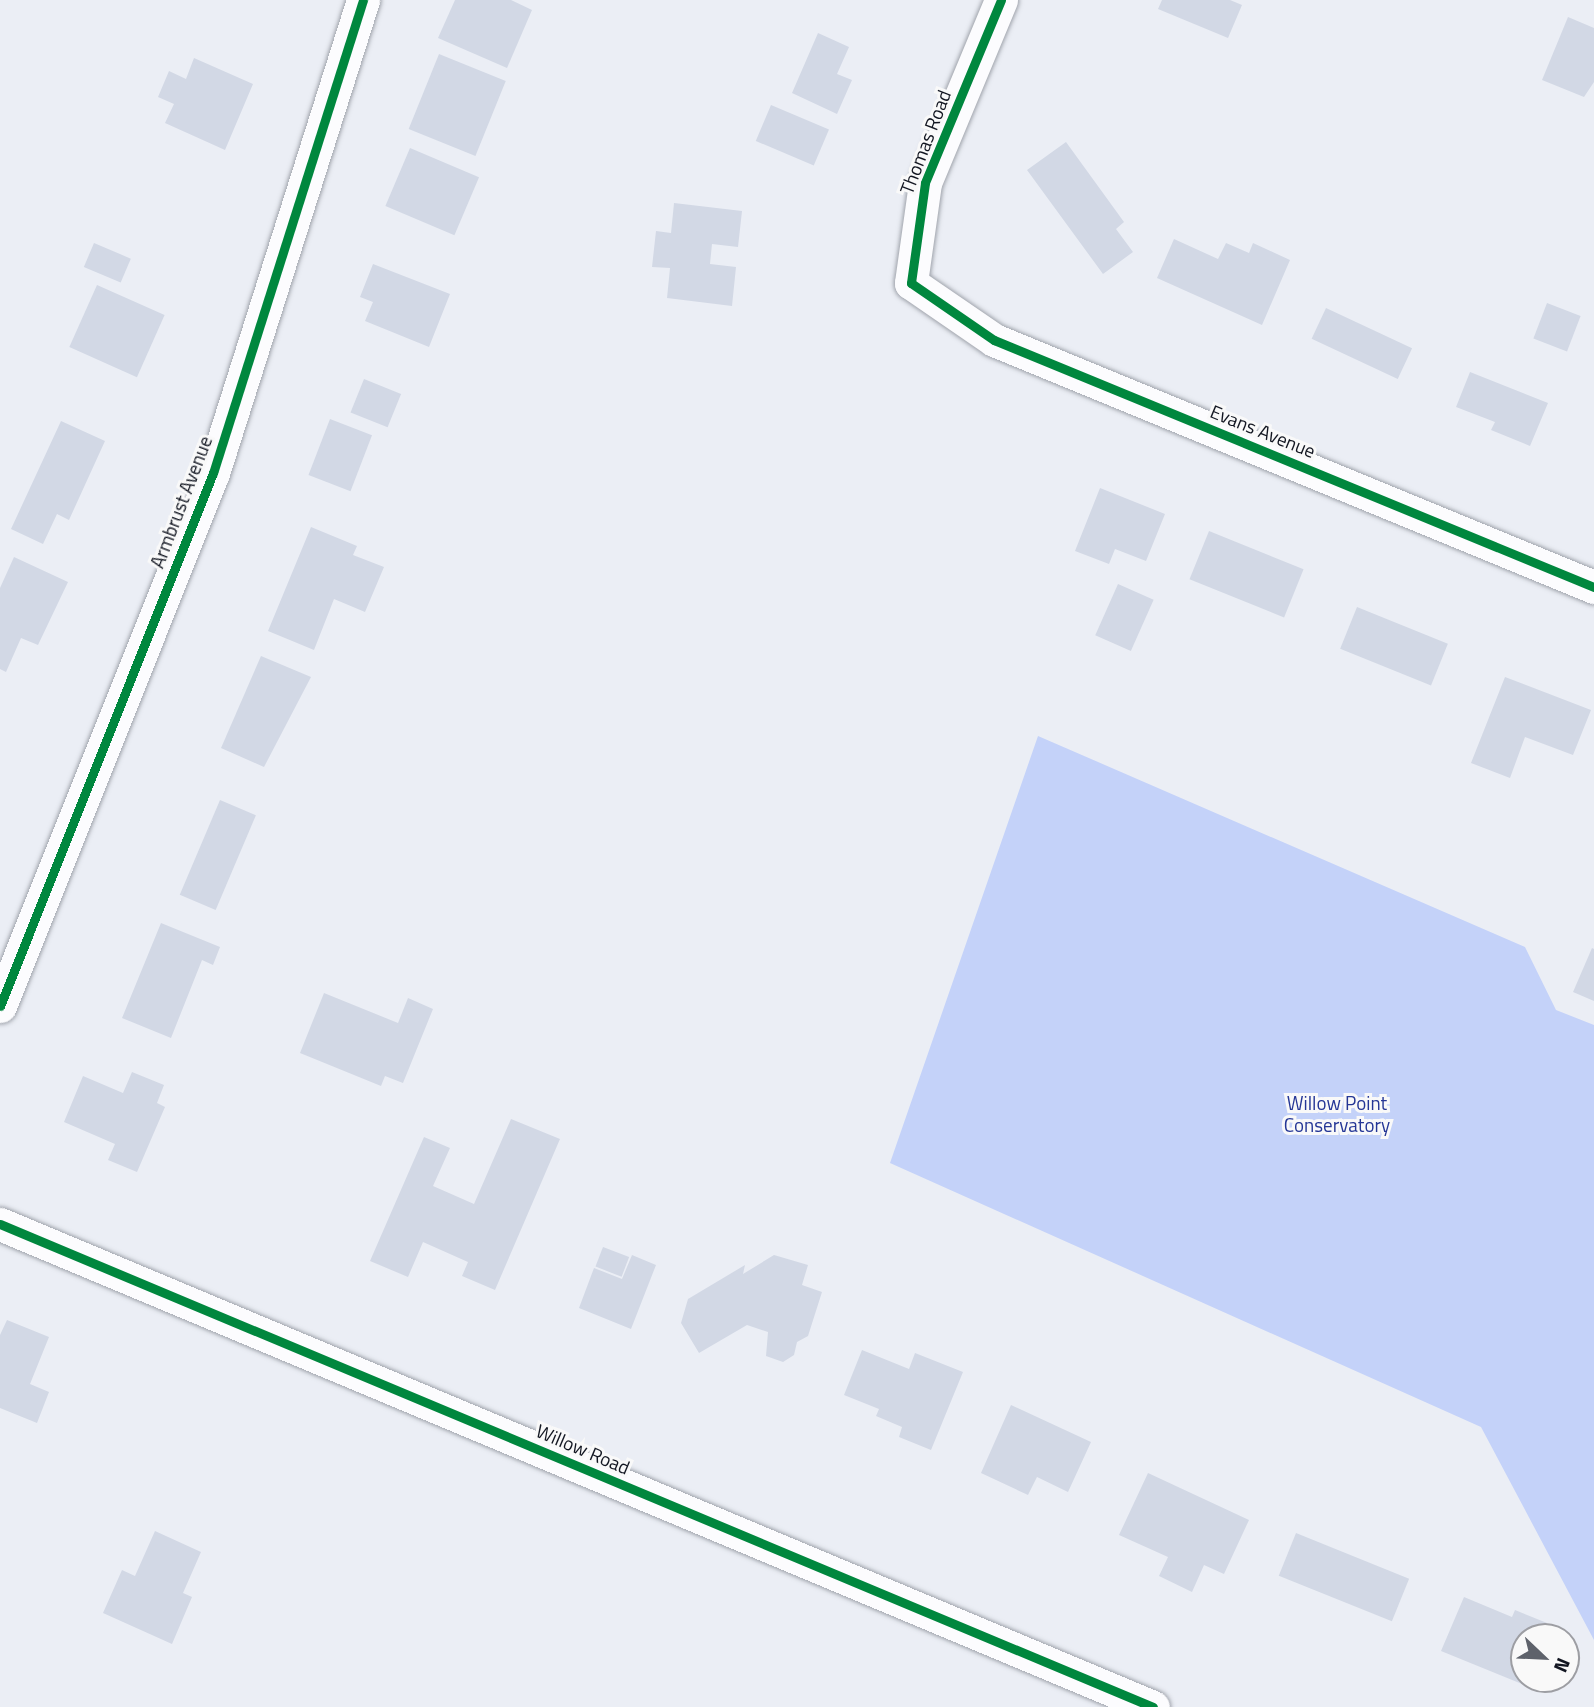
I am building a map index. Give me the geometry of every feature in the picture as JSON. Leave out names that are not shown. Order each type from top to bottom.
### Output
[{"type":"street","name":"Armbrust Avenue","points":[[0,1006],[213,473],[363,0]]},
{"type":"street","name":"Thomas Road","points":[[927,294],[911,283],[919,204],[1001,0]]},
{"type":"street","name":"Evans Avenue","points":[[927,294],[995,340],[1594,587]]},
{"type":"street","name":"Willow Road","points":[[0,1224],[1153,1707]]},
{"type":"green space","name":"Willow Point Conservatory","points":[[1038,736],[1525,947],[1556,1010],[1594,1025],[1594,1640],[1481,1427],[890,1163]]},
{"type":"building","points":[[455,0],[511,0],[532,10],[507,68],[438,38]]},
{"type":"building","points":[[1162,0],[1230,0],[1242,5],[1228,38],[1158,9]]},
{"type":"building","points":[[1568,17],[1594,28],[1594,82],[1584,97],[1542,80]]},
{"type":"building","points":[[818,33],[849,47],[837,74],[852,80],[837,114],[792,93]]},
{"type":"building","points":[[439,54],[506,81],[475,156],[409,129]]},
{"type":"building","points":[[194,58],[253,84],[225,150],[165,123],[174,104],[158,97],[169,71],[186,79]]},
{"type":"building","points":[[771,105],[829,130],[814,166],[756,141]]},
{"type":"building","points":[[1066,142],[1124,222],[1116,229],[1133,252],[1103,274],[1027,170]]},
{"type":"building","points":[[410,148],[479,177],[454,235],[385,206]]},
{"type":"building","points":[[674,203],[742,211],[738,247],[712,244],[710,264],[736,267],[732,306],[667,298],[670,268],[652,267],[656,231],[671,233]]},
{"type":"building","points":[[1174,239],[1218,259],[1226,243],[1249,253],[1253,243],[1290,260],[1262,325],[1157,278]]},
{"type":"building","points":[[94,243],[131,259],[121,283],[84,267]]},
{"type":"building","points":[[373,264],[450,294],[429,347],[365,321],[373,302],[360,297]]},
{"type":"building","points":[[97,285],[165,315],[137,377],[69,347]]},
{"type":"building","points":[[1547,303],[1581,316],[1567,351],[1533,338]]},
{"type":"building","points":[[1326,308],[1412,348],[1398,379],[1312,339]]},
{"type":"building","points":[[1470,372],[1548,403],[1530,446],[1491,430],[1495,422],[1456,407]]},
{"type":"building","points":[[364,379],[401,394],[388,427],[351,412]]},
{"type":"building","points":[[330,419],[372,435],[351,491],[308,475]]},
{"type":"building","points":[[61,421],[105,441],[69,520],[57,514],[43,544],[11,529]]},
{"type":"building","points":[[1100,488],[1165,514],[1146,561],[1115,549],[1109,564],[1075,551]]},
{"type":"building","points":[[311,527],[357,546],[353,555],[384,567],[365,612],[334,599],[314,650],[268,631]]},
{"type":"building","points":[[1209,531],[1304,569],[1284,617],[1190,579]]},
{"type":"building","points":[[14,557],[68,582],[38,645],[21,638],[6,672],[0,669],[0,588]]},
{"type":"building","points":[[1118,584],[1154,600],[1131,651],[1095,635]]},
{"type":"building","points":[[1357,607],[1448,644],[1431,685],[1340,649]]},
{"type":"building","points":[[261,656],[311,677],[264,767],[221,748]]},
{"type":"building","points":[[1505,677],[1591,710],[1573,755],[1525,737],[1510,778],[1471,763]]},
{"type":"building","points":[[220,800],[256,815],[216,910],[180,895]]},
{"type":"building","points":[[161,923],[220,947],[213,965],[202,960],[171,1038],[122,1018]]},
{"type":"building","points":[[1592,948],[1594,949],[1594,1001],[1573,992]]},
{"type":"building","points":[[324,993],[398,1023],[408,998],[433,1009],[403,1083],[385,1076],[381,1086],[300,1053]]},
{"type":"building","points":[[132,1072],[164,1085],[157,1103],[165,1107],[137,1172],[108,1160],[115,1144],[64,1122],[83,1076],[123,1093]]},
{"type":"building","points":[[511,1119],[560,1139],[495,1290],[462,1276],[468,1262],[423,1242],[408,1277],[370,1261],[424,1137],[450,1148],[433,1186],[474,1204]]},
{"type":"building","points":[[603,1247],[629,1257],[622,1277],[595,1267]]},
{"type":"building","points":[[632,1255],[656,1265],[631,1329],[579,1308],[594,1268],[622,1279]]},
{"type":"building","points":[[774,1255],[808,1265],[802,1285],[822,1292],[808,1336],[797,1342],[794,1355],[783,1362],[766,1356],[768,1332],[747,1325],[699,1353],[681,1323],[688,1299],[745,1265],[743,1274]]},
{"type":"building","points":[[7,1320],[49,1337],[30,1384],[49,1392],[37,1423],[0,1408],[0,1335]]},
{"type":"building","points":[[862,1350],[909,1369],[915,1353],[963,1372],[931,1450],[899,1437],[902,1427],[876,1416],[879,1409],[844,1395]]},
{"type":"building","points":[[1011,1405],[1091,1442],[1068,1492],[1037,1477],[1028,1495],[981,1473]]},
{"type":"building","points":[[1148,1473],[1249,1520],[1224,1574],[1204,1565],[1192,1592],[1159,1576],[1168,1557],[1119,1535]]},
{"type":"building","points":[[155,1531],[201,1552],[183,1593],[192,1597],[172,1644],[103,1613],[122,1570],[135,1576]]},
{"type":"building","points":[[1296,1533],[1409,1579],[1392,1621],[1279,1576]]},
{"type":"building","points":[[1464,1597],[1512,1617],[1515,1610],[1547,1623],[1510,1623],[1510,1679],[1441,1651]]},
{"type":"cycle path","points":[[0,1006],[213,473],[363,0]]},
{"type":"cycle path","points":[[1001,0],[925,183],[911,283],[994,340],[1594,587]]},
{"type":"cycle path","points":[[0,1224],[1153,1707]]}]
